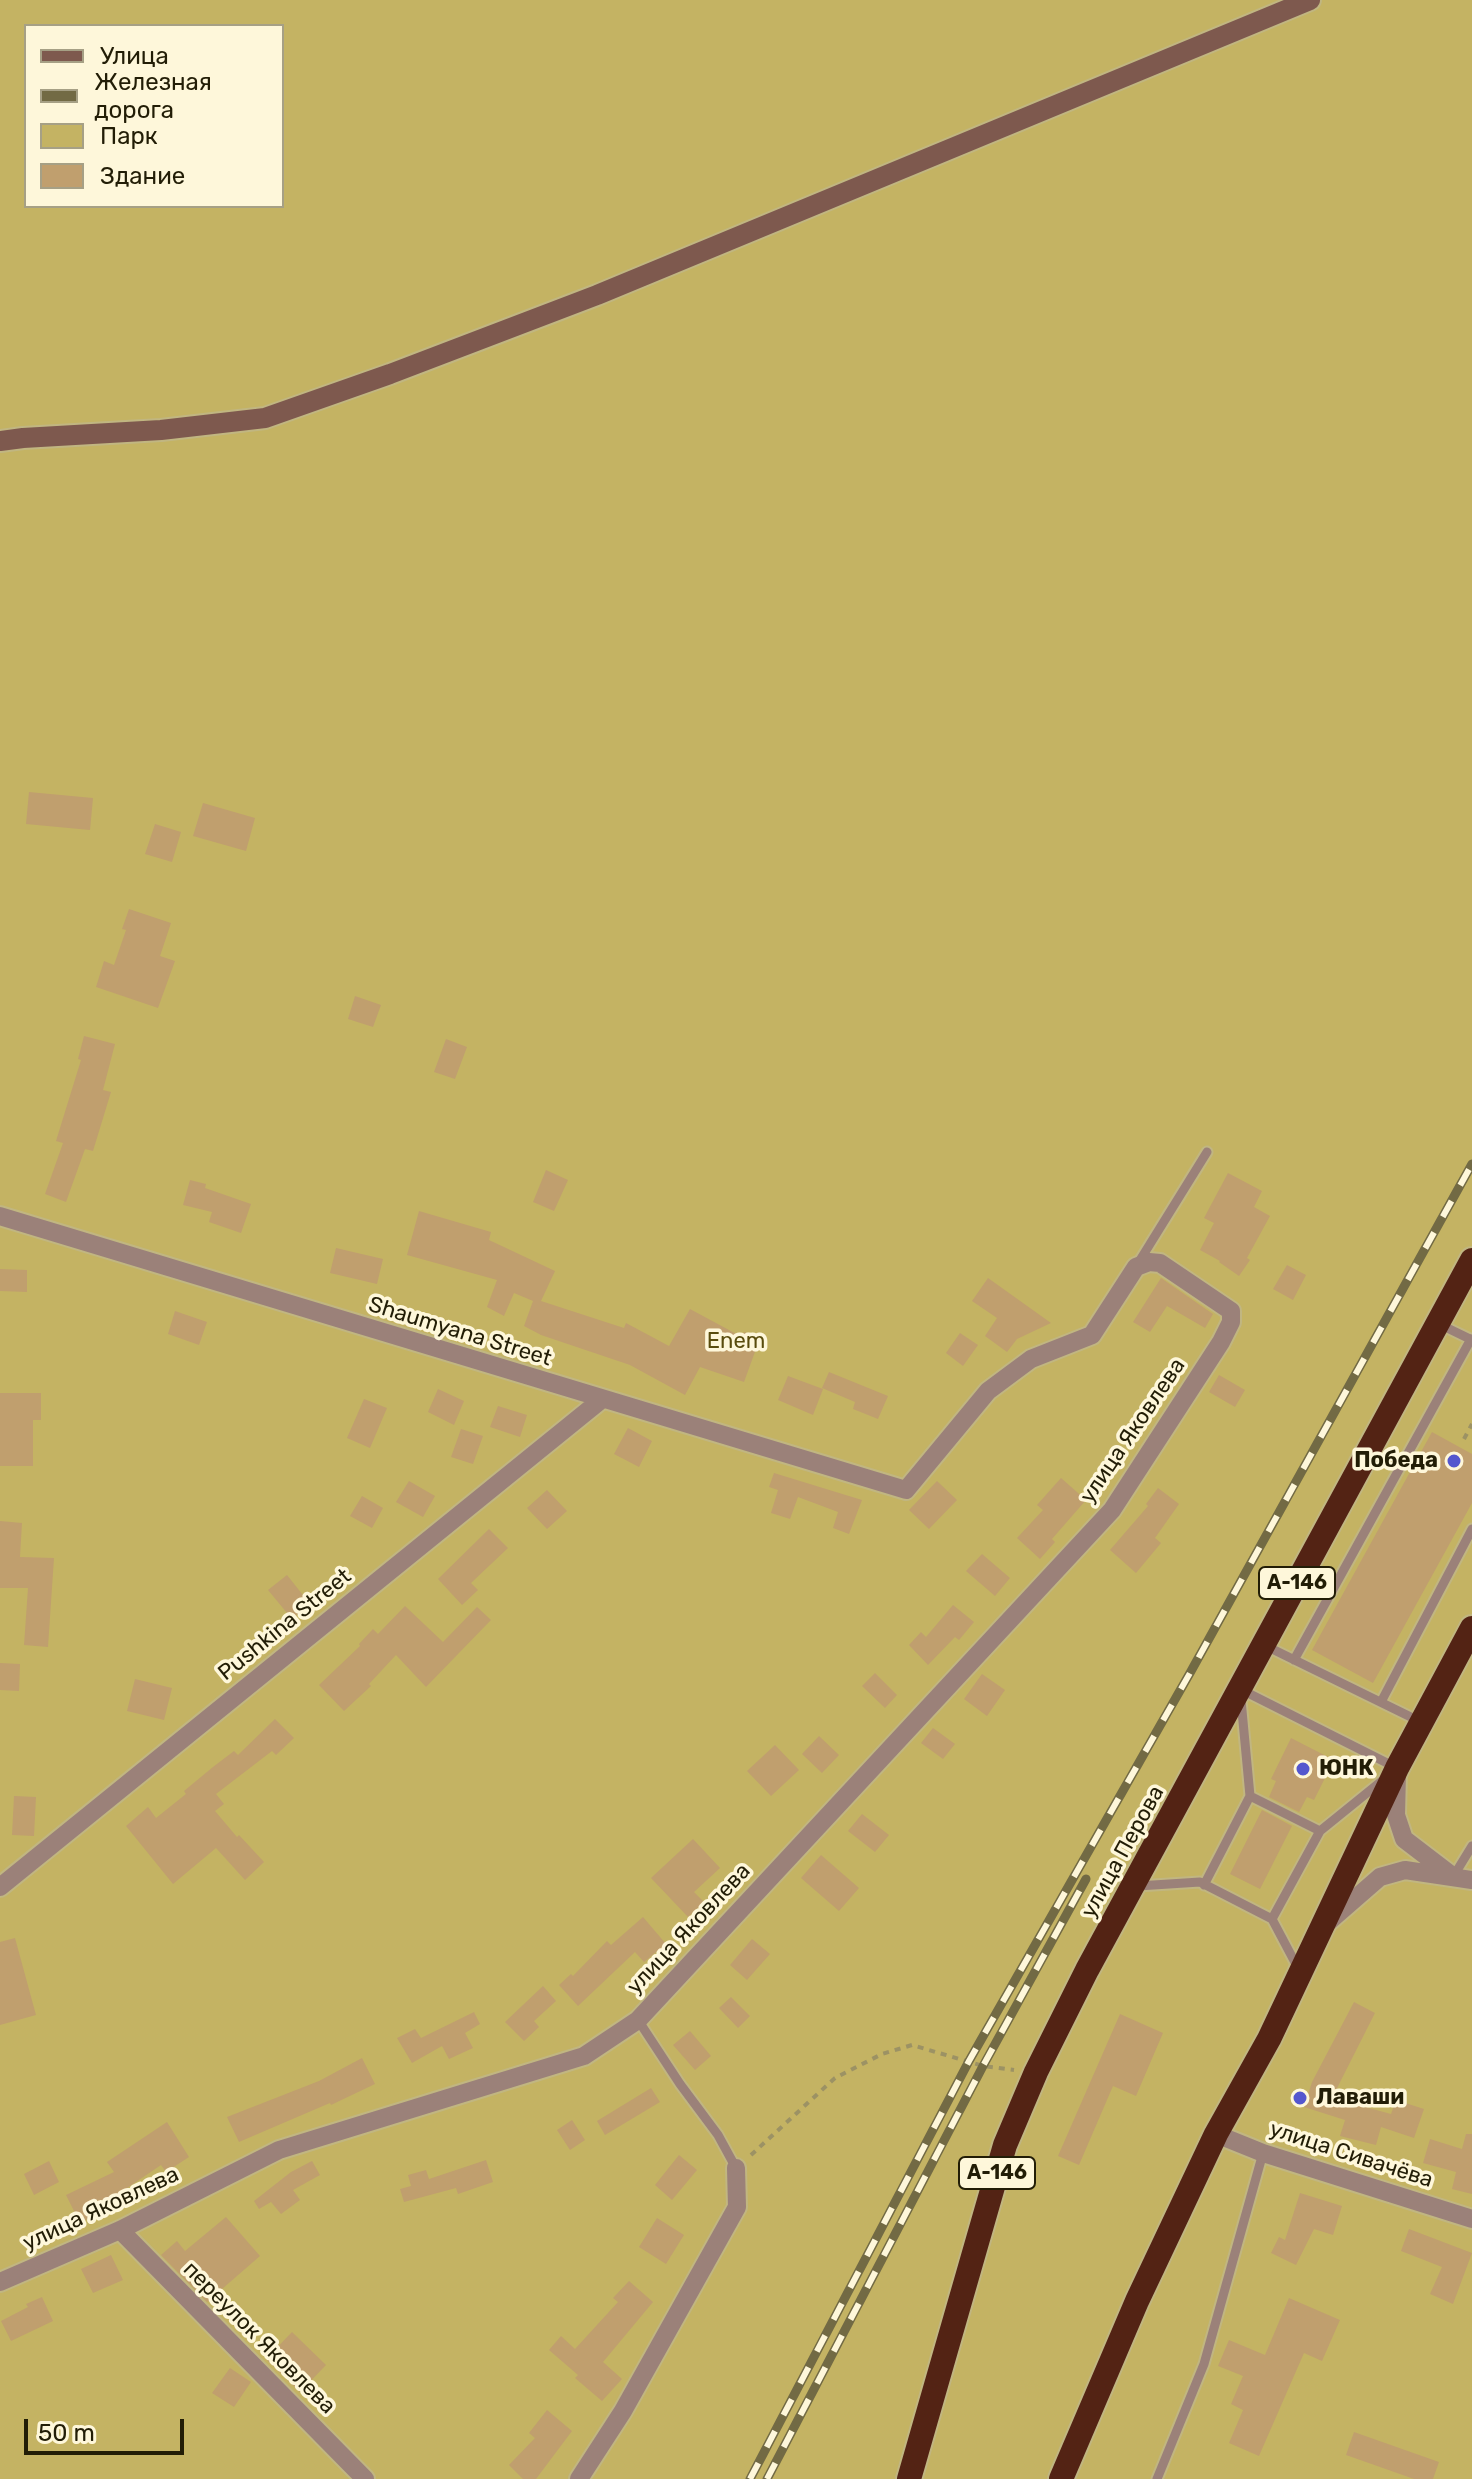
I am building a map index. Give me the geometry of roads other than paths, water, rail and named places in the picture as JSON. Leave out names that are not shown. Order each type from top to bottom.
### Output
[{"type":"highway","name":"улица Перова","points":[[909,2479],[1005,2145],[1036,2072],[1087,1970],[1468,1271]]},
{"type":"highway","points":[[1061,2479],[1137,2301],[1216,2134],[1269,2039],[1397,1768],[1466,1645]]},
{"type":"street","points":[[0,441],[161,430],[265,418],[597,295],[1310,0]]},
{"type":"street","points":[[0,427],[23,438]]},
{"type":"street","name":"Shaumyana Street","points":[[0,1216],[906,1490],[988,1391],[1031,1359],[1092,1335],[1136,1267]]},
{"type":"street","name":"улица Яковлева","points":[[0,2282],[120,2230],[279,2150],[584,2056],[638,2020],[1112,1510],[1231,1322],[1231,1311],[1223,1303],[1160,1263],[1149,1262],[1136,1267]]},
{"type":"street","name":"Pushkina Street","points":[[0,1887],[601,1400]]},
{"type":"street","points":[[1397,1768],[1396,1815],[1404,1839],[1463,1878]]},
{"type":"street","points":[[1324,1926],[1380,1877],[1405,1870],[1463,1878]]},
{"type":"street","name":"улица Сивачёва","points":[[1216,2134],[1263,2153],[1472,2219]]},
{"type":"street","points":[[579,2479],[623,2411],[737,2207],[736,2168]]},
{"type":"street","name":"переулок Яковлева","points":[[120,2230],[365,2479]]},
{"type":"lane","points":[[1136,1267],[1207,1152]]},
{"type":"lane","points":[[1294,1660],[1471,1340],[1437,1323]]},
{"type":"lane","points":[[1381,1702],[1472,1529]]},
{"type":"lane","points":[[1263,1645],[1421,1722]]},
{"type":"lane","points":[[1240,1689],[1397,1768],[1320,1831],[1272,1919]]},
{"type":"lane","points":[[1204,1885],[1250,1796],[1240,1689]]},
{"type":"lane","points":[[1250,1796],[1320,1831]]},
{"type":"lane","points":[[1463,1878],[1472,1846]]},
{"type":"lane","points":[[1134,1886],[1200,1882],[1272,1919],[1301,1973]]},
{"type":"lane","points":[[638,2020],[718,2135],[736,2168]]},
{"type":"lane","points":[[1157,2479],[1204,2364],[1263,2153]]},
{"type":"railway","points":[[750,2479],[969,2061],[1190,1673],[1472,1164]]},
{"type":"railway","points":[[767,2479],[983,2066],[1086,1879]]},
{"type":"place","name":"Победа","points":[[1454,1461]]},
{"type":"place","name":"ЮНК","points":[[1303,1769]]},
{"type":"place","name":"Лаваши","points":[[1300,2098]]},
{"type":"park label","name":"Enem","points":[[736,1342]]}]
